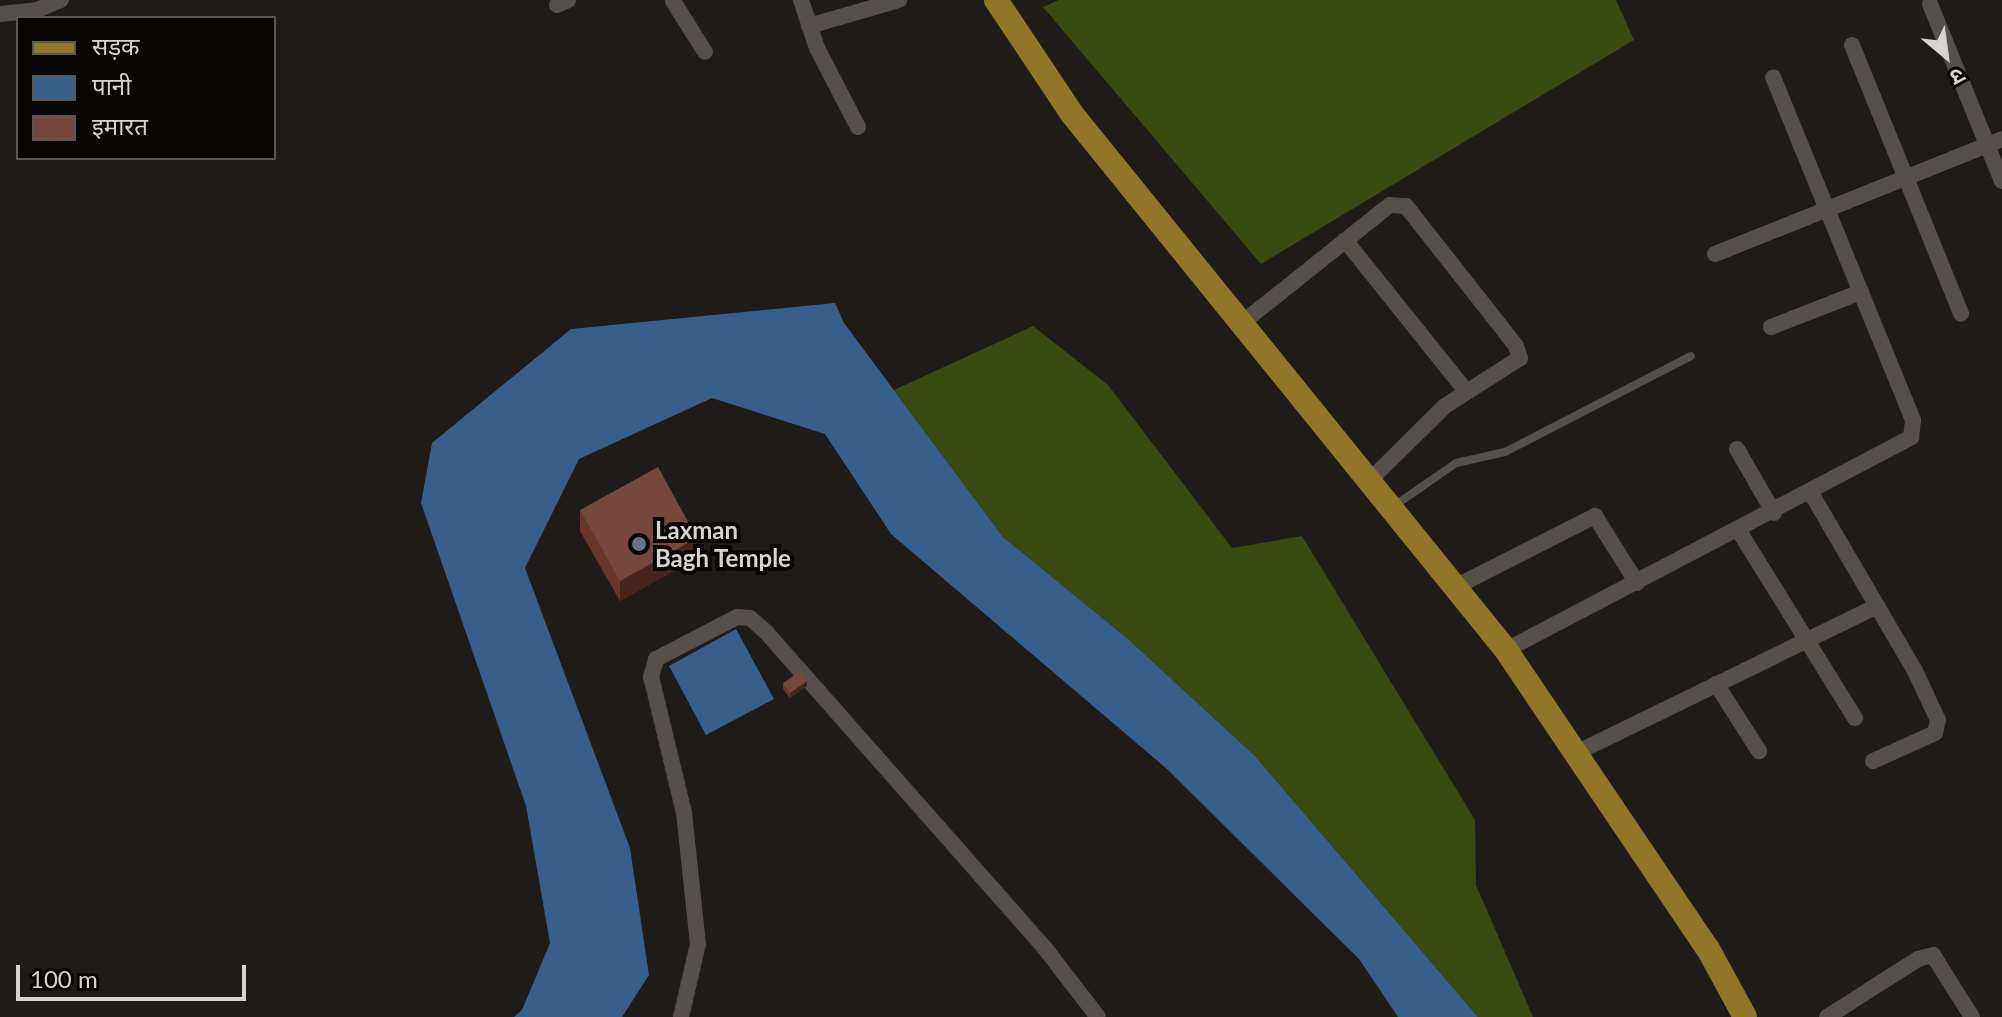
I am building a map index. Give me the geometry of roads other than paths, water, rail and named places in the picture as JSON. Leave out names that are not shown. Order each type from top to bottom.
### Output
[{"type":"main road","points":[[996,0],[1072,114],[1372,478],[1506,650],[1578,752],[1708,949],[1745,1017]]},
{"type":"street","points":[[0,14],[37,10],[61,0]]},
{"type":"street","points":[[673,0],[705,52]]},
{"type":"street","points":[[801,0],[809,26],[858,127]]},
{"type":"street","points":[[809,26],[899,0]]},
{"type":"street","points":[[1930,4],[1994,142],[2002,181]]},
{"type":"street","points":[[1852,45],[1961,314]]},
{"type":"street","points":[[1506,650],[1901,445],[1914,428],[1773,77]]},
{"type":"street","points":[[1715,254],[1994,142]]},
{"type":"street","points":[[1242,323],[1390,205],[1406,206],[1520,352],[1516,362],[1466,391],[1427,420],[1372,478]]},
{"type":"street","points":[[1345,240],[1466,391]]},
{"type":"street","points":[[1771,327],[1861,292]]},
{"type":"street","points":[[1737,449],[1774,513]]},
{"type":"street","points":[[1811,493],[1925,689],[1938,728],[1873,761]]},
{"type":"street","points":[[1457,586],[1595,516],[1637,583]]},
{"type":"street","points":[[1739,531],[1855,718]]},
{"type":"street","points":[[1578,752],[1877,606]]},
{"type":"street","points":[[681,1017],[698,944],[684,813],[651,677],[656,659],[737,617],[750,618],[767,633],[1044,947],[1098,1017]]},
{"type":"street","points":[[1716,684],[1759,751]]},
{"type":"street","points":[[1827,1017],[1918,959],[1933,955],[1972,1017]]},
{"type":"lane","points":[[1394,506],[1456,463],[1505,452],[1691,356]]},
{"type":"water","points":[[835,303],[844,323],[1003,537],[1128,639],[1255,756],[1478,1017],[1398,1017],[1359,959],[1167,769],[891,534],[825,434],[712,398],[579,459],[525,568],[630,848],[649,975],[622,1017],[514,1017],[522,1010],[550,943],[526,806],[421,503],[432,443],[571,329]]},
{"type":"water","points":[[736,629],[774,699],[706,735],[669,666]]},
{"type":"place","name":"Laxman Bagh Temple","points":[[639,544]]}]
